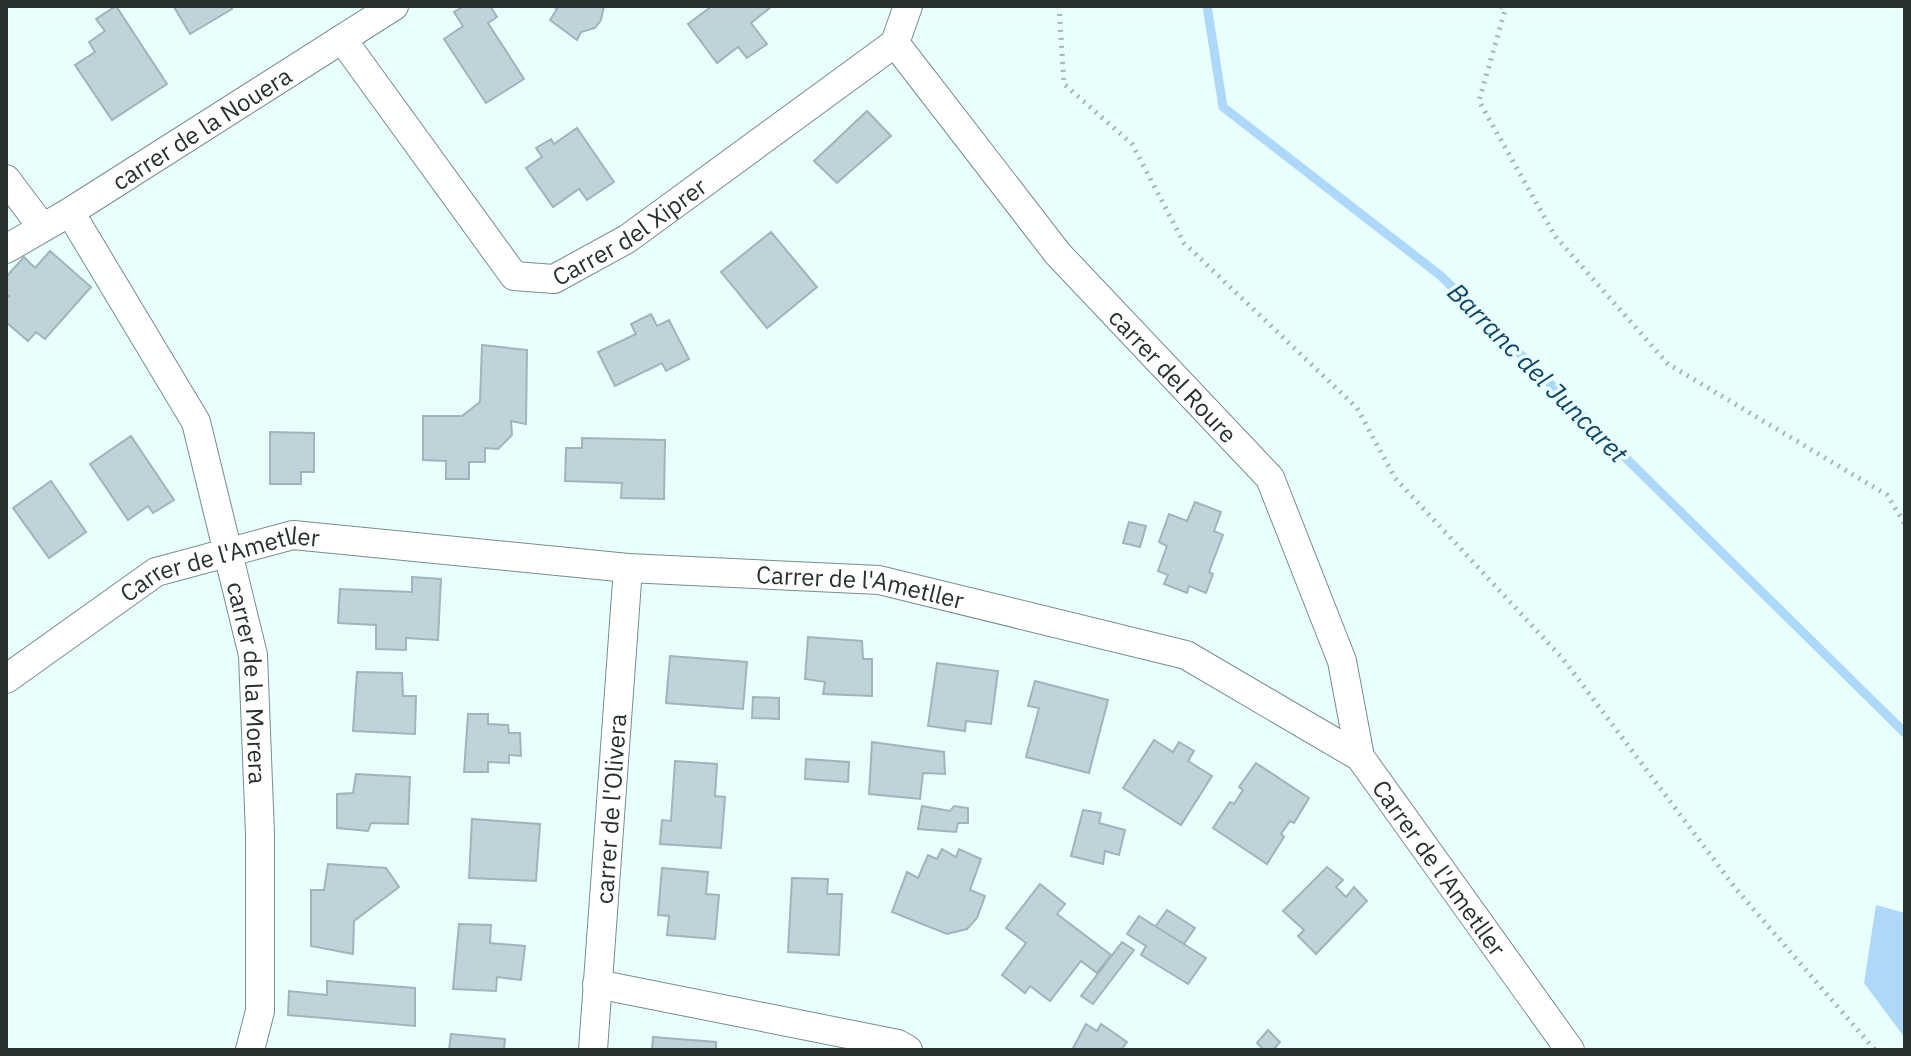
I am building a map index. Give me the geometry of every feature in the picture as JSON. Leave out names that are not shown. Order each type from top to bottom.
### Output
[{"type":"street","name":"carrer de la Nouera","points":[[6,249],[70,212],[394,6]]},
{"type":"street","points":[[895,43],[908,6]]},
{"type":"street","name":"Carrer del Xiprer","points":[[342,39],[514,276],[554,279],[627,239],[895,43]]},
{"type":"street","name":"carrer del Roure","points":[[895,43],[1058,254],[1270,478],[1342,661],[1360,757]]},
{"type":"street","points":[[6,179],[42,227]]},
{"type":"street","name":"carrer de la Morera","points":[[70,212],[196,422],[253,655],[260,834],[260,1011],[250,1050]]},
{"type":"street","name":"Carrer de l'Ametller","points":[[6,679],[156,572],[293,535],[628,568],[879,580],[1186,655],[1360,757],[1570,1050]]},
{"type":"street","name":"carrer de l'Olivera","points":[[593,1050],[628,568]]},
{"type":"street","points":[[597,984],[898,1044],[908,1050]]},
{"type":"path","points":[[1059,6],[1064,84],[1132,144],[1184,243],[1357,408],[1395,478],[1563,659],[1736,889],[1875,1050]]},
{"type":"path","points":[[1501,6],[1505,10],[1479,101],[1555,236],[1668,364],[1887,495],[1905,524]]},
{"type":"water","points":[[1876,905],[1905,913],[1905,1038],[1864,983]]},
{"type":"building","points":[[116,6],[167,84],[112,120],[75,65],[95,52],[89,42],[105,31],[96,19]]},
{"type":"building","points":[[230,6],[232,9],[190,34],[174,7]]},
{"type":"building","points":[[464,6],[490,6],[497,17],[488,23],[524,79],[486,103],[444,39],[463,26],[454,12]]},
{"type":"building","points":[[553,6],[604,6],[601,20],[595,28],[581,32],[577,40],[550,20],[557,9]]},
{"type":"building","points":[[712,6],[772,6],[751,23],[767,44],[747,58],[738,47],[717,63],[688,24]]},
{"type":"building","points":[[867,111],[891,136],[837,183],[814,161]]},
{"type":"building","points":[[577,128],[614,182],[587,200],[579,189],[553,207],[526,168],[542,157],[536,148],[551,139],[554,144]]},
{"type":"building","points":[[771,232],[817,287],[767,328],[721,272]]},
{"type":"building","points":[[50,251],[91,287],[45,339],[36,332],[28,341],[6,322],[6,299],[9,296],[6,294],[6,277],[24,257],[35,268]]},
{"type":"building","points":[[651,314],[657,326],[669,320],[689,359],[666,371],[662,363],[615,386],[598,352],[636,334],[631,324]]},
{"type":"building","points":[[482,345],[527,350],[526,424],[511,421],[512,435],[498,449],[485,448],[485,462],[469,462],[469,479],[446,479],[446,461],[423,460],[423,416],[462,416],[480,402]]},
{"type":"building","points":[[270,432],[314,433],[314,472],[301,472],[301,484],[270,484]]},
{"type":"building","points":[[131,436],[174,500],[153,513],[148,506],[128,520],[90,464]]},
{"type":"building","points":[[582,438],[665,440],[664,499],[621,498],[622,483],[565,481],[566,448],[582,448]]},
{"type":"building","points":[[51,481],[86,532],[49,558],[13,508]]},
{"type":"building","points":[[1195,502],[1221,512],[1214,531],[1223,535],[1209,572],[1213,574],[1206,593],[1189,586],[1187,593],[1164,584],[1168,575],[1158,571],[1167,546],[1159,542],[1169,514],[1187,521]]},
{"type":"building","points":[[1129,522],[1146,526],[1140,547],[1123,543]]},
{"type":"building","points":[[412,577],[441,579],[438,640],[406,638],[406,650],[376,649],[376,625],[338,623],[340,589],[412,592]]},
{"type":"building","points":[[808,637],[862,641],[863,659],[872,659],[872,696],[823,694],[825,682],[805,679]]},
{"type":"building","points":[[670,656],[747,662],[743,709],[666,703]]},
{"type":"building","points":[[937,663],[998,671],[991,724],[966,721],[965,731],[928,726]]},
{"type":"building","points":[[357,672],[402,673],[403,696],[416,696],[415,734],[353,731]]},
{"type":"building","points":[[1035,681],[1108,700],[1089,773],[1026,757],[1039,708],[1028,706]]},
{"type":"building","points":[[753,697],[779,698],[779,719],[752,718]]},
{"type":"building","points":[[468,714],[488,714],[488,724],[508,725],[509,733],[520,733],[521,756],[509,755],[509,763],[488,762],[488,772],[464,772]]},
{"type":"building","points":[[1154,740],[1173,752],[1179,742],[1194,751],[1188,761],[1212,776],[1181,825],[1123,788]]},
{"type":"building","points":[[872,742],[944,752],[945,774],[923,773],[920,799],[869,794]]},
{"type":"building","points":[[806,759],[849,762],[848,782],[805,779]]},
{"type":"building","points":[[675,761],[717,764],[715,796],[725,797],[721,848],[660,844],[662,820],[671,821]]},
{"type":"building","points":[[1256,763],[1309,798],[1294,823],[1290,821],[1281,834],[1284,837],[1267,864],[1213,828],[1230,802],[1234,804],[1243,790],[1239,787]]},
{"type":"building","points":[[356,774],[410,777],[408,824],[371,823],[368,831],[337,828],[337,794],[353,793]]},
{"type":"building","points":[[922,806],[950,811],[954,806],[968,808],[968,823],[958,823],[956,832],[918,829]]},
{"type":"building","points":[[1083,810],[1101,813],[1099,823],[1125,830],[1119,855],[1105,851],[1103,864],[1071,856]]},
{"type":"building","points":[[472,819],[540,824],[536,881],[469,878]]},
{"type":"building","points":[[942,849],[956,857],[959,849],[981,859],[970,890],[985,896],[977,918],[967,929],[947,934],[892,912],[907,872],[918,878],[928,855],[937,859]]},
{"type":"building","points":[[328,864],[386,868],[399,887],[354,921],[353,954],[311,946],[311,890],[324,890]]},
{"type":"building","points":[[1327,867],[1343,880],[1336,887],[1346,897],[1354,887],[1367,901],[1316,954],[1298,936],[1304,930],[1283,911]]},
{"type":"building","points":[[662,868],[708,872],[706,894],[719,895],[715,939],[667,935],[669,916],[658,915]]},
{"type":"building","points":[[792,878],[828,879],[827,894],[842,894],[839,955],[788,952]]},
{"type":"building","points":[[1040,884],[1065,904],[1057,914],[1111,955],[1097,973],[1081,961],[1050,1001],[1030,986],[1025,993],[1002,975],[1026,943],[1006,928]]},
{"type":"building","points":[[1167,910],[1195,928],[1184,944],[1155,927]]},
{"type":"building","points":[[1139,916],[1206,958],[1188,984],[1141,955],[1146,946],[1127,934]]},
{"type":"building","points":[[459,924],[491,925],[490,943],[525,946],[521,980],[497,977],[496,991],[453,989]]},
{"type":"building","points":[[1122,942],[1134,950],[1093,1004],[1081,996]]},
{"type":"building","points":[[327,981],[415,988],[415,1026],[288,1015],[289,991],[327,995]]},
{"type":"building","points":[[1086,1024],[1097,1031],[1101,1024],[1127,1042],[1121,1050],[1072,1050]]},
{"type":"building","points":[[1268,1030],[1280,1042],[1273,1050],[1264,1050],[1257,1043]]},
{"type":"building","points":[[451,1034],[505,1039],[504,1050],[449,1050]]},
{"type":"building","points":[[653,1037],[716,1042],[716,1050],[652,1050]]},
{"type":"waterway","name":"Barranc del Juncaret","points":[[1207,6],[1223,107],[1441,276],[1905,733]]}]
